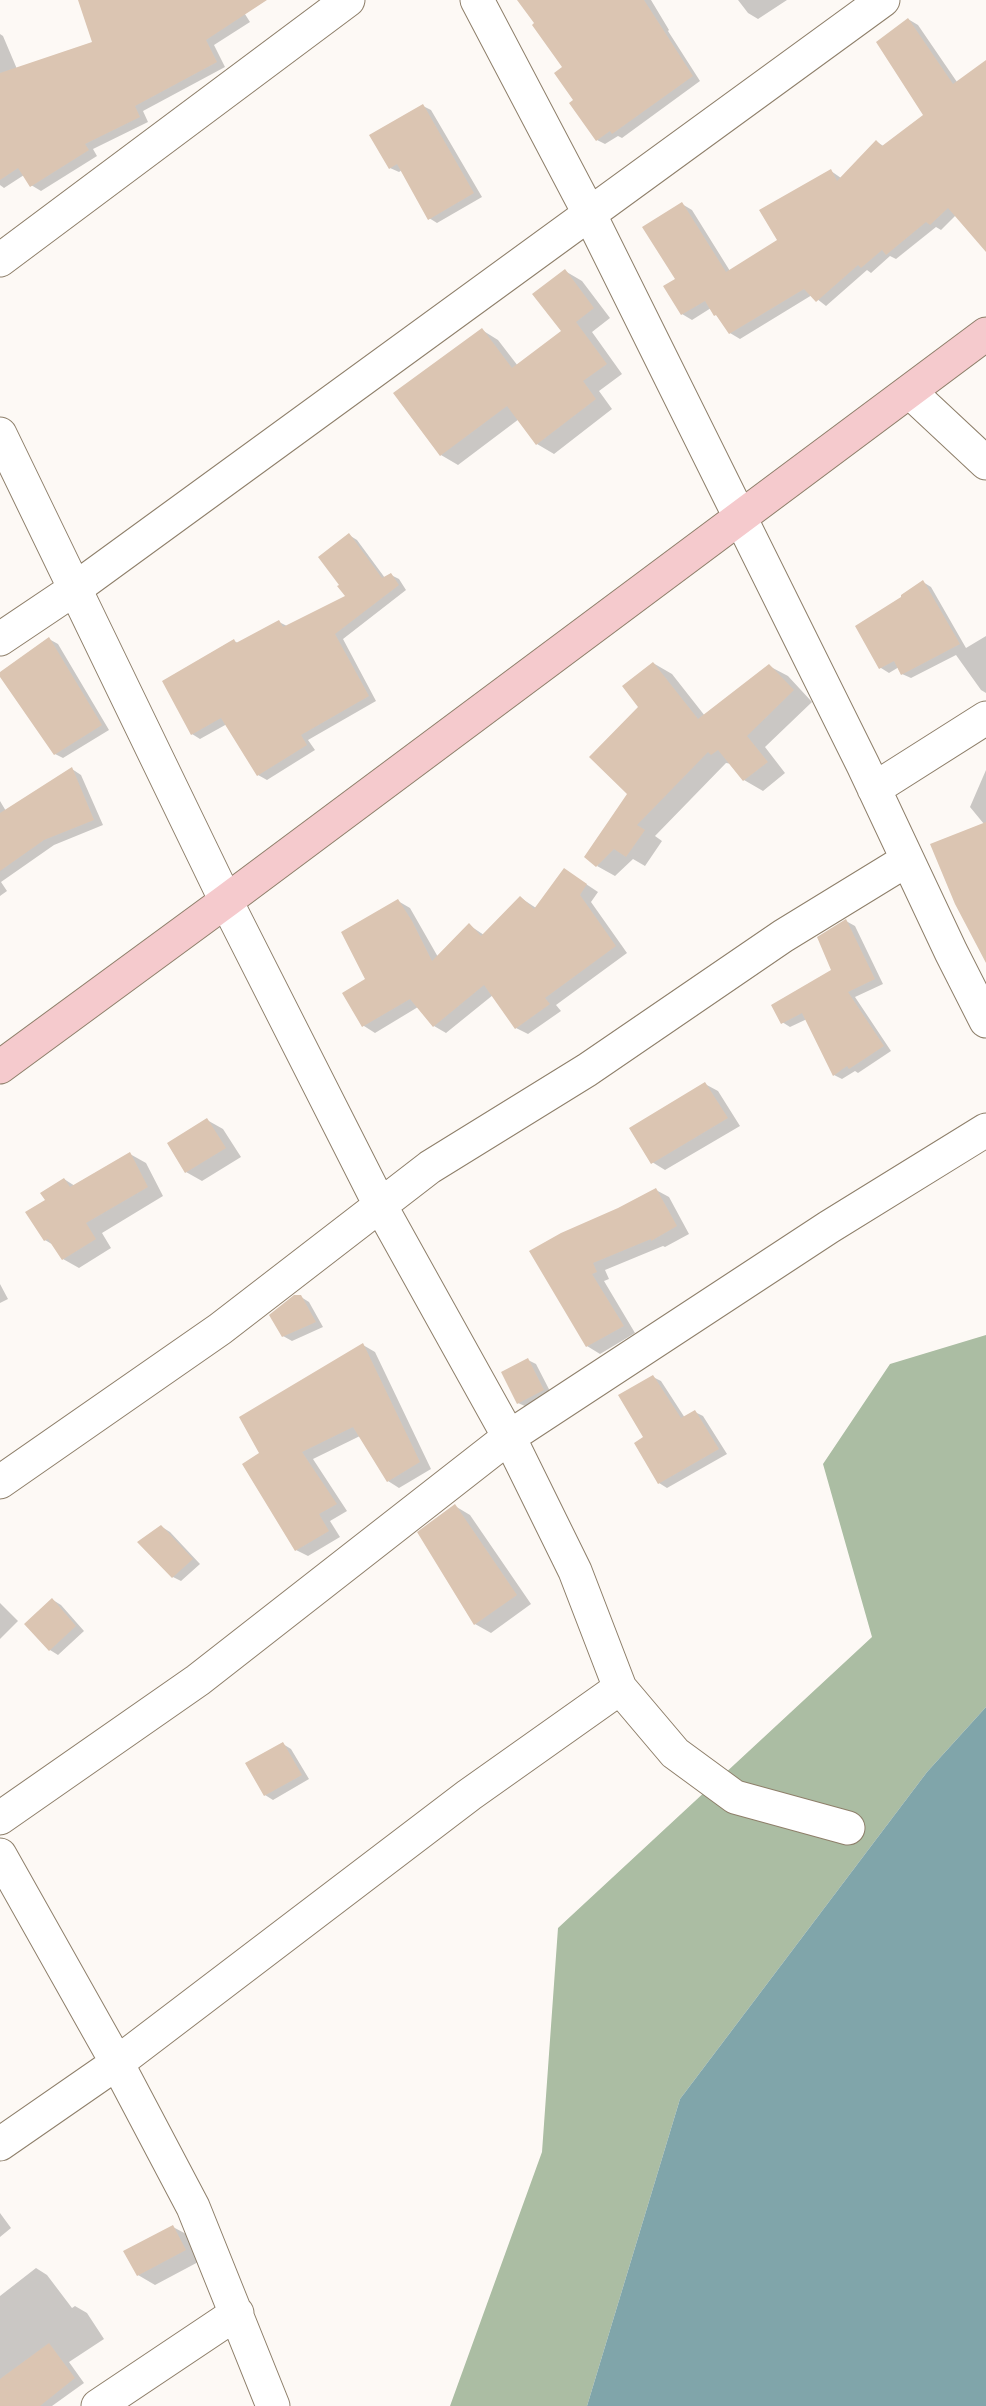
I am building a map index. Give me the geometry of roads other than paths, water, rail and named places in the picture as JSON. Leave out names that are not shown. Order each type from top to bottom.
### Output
[{"type":"main road","points":[[0,1066],[226,901],[986,334]]},
{"type":"street","points":[[0,260],[348,0]]},
{"type":"street","points":[[477,0],[589,213],[986,1020]]},
{"type":"street","points":[[0,639],[76,588],[883,0]]},
{"type":"street","points":[[910,392],[986,463]]},
{"type":"street","points":[[0,434],[226,901],[380,1205],[509,1437],[575,1571],[620,1688],[675,1753],[735,1797],[849,1828]]},
{"type":"street","points":[[874,789],[986,718]]},
{"type":"street","points":[[0,1482],[220,1329],[430,1167],[587,1070],[783,936],[908,860]]},
{"type":"street","points":[[0,1818],[198,1680],[509,1437],[829,1227],[986,1130]]},
{"type":"street","points":[[0,2144],[117,2063],[469,1795],[620,1688]]},
{"type":"street","points":[[0,1855],[117,2063],[193,2206],[273,2406]]},
{"type":"street","points":[[98,2406],[237,2313]]},
{"type":"water","points":[[986,1707],[986,2406],[587,2406],[680,2099],[927,1772]]}]
